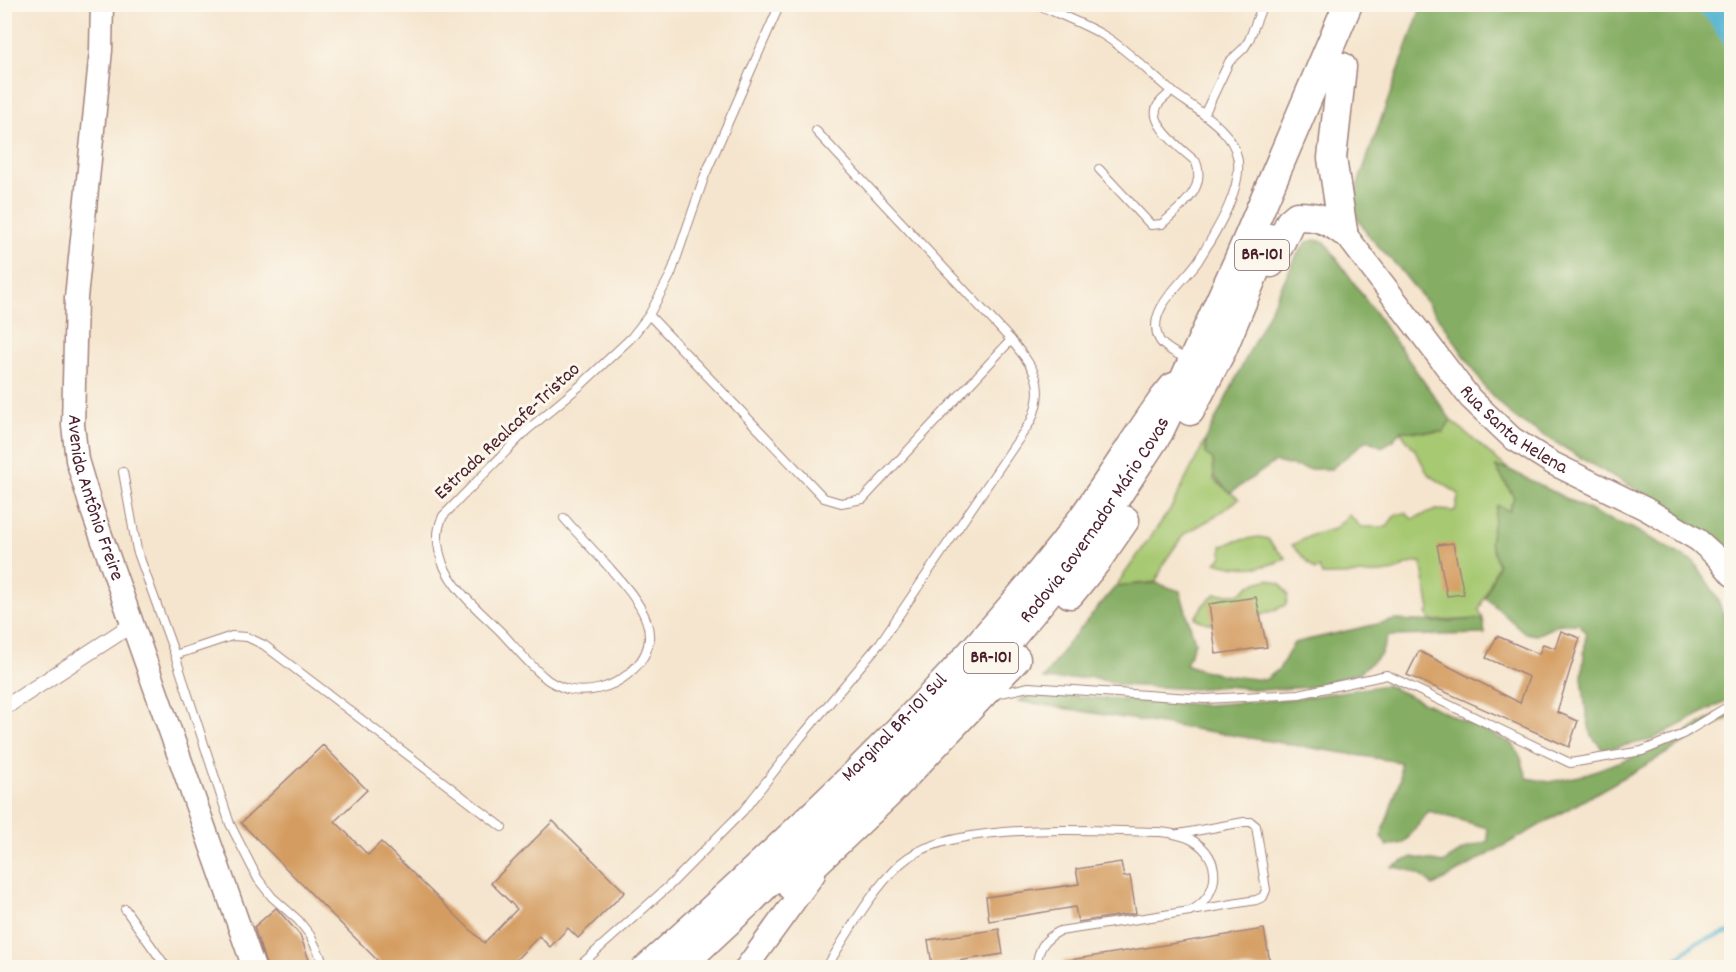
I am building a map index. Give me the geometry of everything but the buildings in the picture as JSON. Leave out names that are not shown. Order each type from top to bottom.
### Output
[{"type":"highway","name":"Rodovia Governador Mário Covas","points":[[678,968],[752,899],[1010,639],[1062,576],[1112,505],[1159,432],[1188,371],[1238,261],[1348,4]]},
{"type":"highway","name":"Rodovia Governador Mário Covas","points":[[704,968],[887,795],[1006,671],[1096,562],[1142,495],[1221,350],[1369,4]]},
{"type":"highway","points":[[1342,67],[1332,158],[1343,231]]},
{"type":"highway","points":[[1175,438],[1236,342],[1290,222],[1297,216],[1310,216],[1327,220],[1343,231]]},
{"type":"street","name":"Avenida Antônio Freire","points":[[102,4],[101,50],[76,297],[73,425],[77,460],[85,489],[254,968]]},
{"type":"street","name":"Rua Santa Helena","points":[[1343,231],[1470,398],[1512,438],[1552,463],[1646,509],[1698,540],[1716,556],[1731,575]]},
{"type":"street","name":"Marginal BR-101 Sul","points":[[643,968],[770,853],[880,745],[981,637],[1061,542],[1161,396],[1188,371]]},
{"type":"street","points":[[4,708],[133,624]]},
{"type":"street","points":[[746,968],[838,843]]},
{"type":"lane","name":"Estrada Realcafe-Tristao","points":[[564,518],[628,589],[641,608],[648,626],[649,641],[646,656],[624,678],[600,689],[567,689],[544,677],[456,585],[444,565],[437,543],[438,527],[443,516],[526,431],[581,385],[631,338],[649,315],[671,274],[705,175],[780,4]]},
{"type":"lane","points":[[1036,4],[1103,35],[1222,129],[1237,155],[1239,168],[1237,182],[1219,223],[1197,262],[1166,299],[1158,315],[1158,338],[1188,371]]},
{"type":"lane","points":[[1204,115],[1229,62],[1249,40],[1263,4]]},
{"type":"lane","points":[[1099,169],[1151,225],[1162,224],[1190,198],[1198,180],[1196,162],[1160,128],[1155,117],[1158,104],[1172,91]]},
{"type":"lane","points":[[577,968],[669,886],[743,811],[801,737],[880,643],[1030,421],[1037,407],[1039,394],[1037,379],[1030,363],[816,131]]},
{"type":"lane","points":[[649,315],[824,498],[841,503],[863,499],[1011,340]]},
{"type":"lane","points":[[123,472],[137,550],[175,655],[230,824],[258,879],[272,897],[298,920],[310,935],[326,968]]},
{"type":"lane","points":[[175,655],[232,636],[248,637],[264,645],[502,827]]},
{"type":"lane","points":[[980,698],[1029,687],[1205,699],[1299,694],[1388,675],[1570,763],[1642,751],[1681,735],[1731,704]]},
{"type":"lane","points":[[826,968],[874,892],[902,862],[932,844],[1001,831],[1148,831],[1178,834],[1244,822],[1251,822],[1256,826],[1265,879],[1266,890],[1263,897],[1256,900],[1060,931],[1051,935],[1042,944],[1037,954],[1036,968]]},
{"type":"lane","points":[[1178,834],[1194,841],[1212,861],[1213,887],[1209,897],[1201,906],[1190,911]]},
{"type":"lane","points":[[125,909],[167,968]]},
{"type":"green space","points":[[1422,5],[1731,5],[1731,558],[1665,505],[1512,416],[1486,389],[1442,322],[1399,268],[1368,235],[1350,206]]},
{"type":"green space","points":[[1315,240],[1325,242],[1451,420],[1443,432],[1400,431],[1392,441],[1382,447],[1367,440],[1331,469],[1307,469],[1275,462],[1230,493],[1214,477],[1213,459],[1206,454],[1205,441],[1297,255],[1307,242]]},
{"type":"green space","points":[[1451,420],[1508,469],[1496,468],[1514,497],[1509,511],[1497,506],[1490,542],[1498,565],[1479,610],[1483,619],[1430,621],[1421,562],[1412,563],[1390,572],[1373,574],[1322,575],[1319,568],[1315,570],[1292,545],[1312,535],[1334,529],[1349,515],[1361,527],[1387,527],[1395,515],[1406,513],[1412,519],[1436,510],[1455,511],[1459,494],[1428,474],[1415,450],[1400,431],[1442,432]]},
{"type":"green space","points":[[1205,441],[1206,454],[1213,459],[1214,480],[1239,499],[1184,534],[1165,561],[1156,582],[1116,586],[1171,508]]},
{"type":"green space","points":[[1496,467],[1508,469],[1605,518],[1630,527],[1694,562],[1716,595],[1732,638],[1731,698],[1651,740],[1603,750],[1591,735],[1586,712],[1582,677],[1586,633],[1579,624],[1560,624],[1536,635],[1525,633],[1485,597],[1498,565],[1490,542],[1497,505],[1509,511],[1514,497]]},
{"type":"green space","points":[[1259,537],[1268,539],[1286,558],[1269,565],[1252,568],[1216,562],[1222,557],[1222,546]]},
{"type":"green space","points":[[1269,579],[1281,584],[1288,595],[1286,605],[1253,618],[1228,623],[1216,624],[1195,618],[1203,605],[1215,594],[1239,594],[1250,585]]},
{"type":"green space","points":[[1156,583],[1180,591],[1195,642],[1186,664],[1225,675],[1265,680],[1279,669],[1294,643],[1395,620],[1440,622],[1483,619],[1485,634],[1388,636],[1381,654],[1360,672],[1312,687],[1261,690],[1226,686],[1194,689],[1120,685],[1092,677],[1043,679],[1069,642],[1116,586]]},
{"type":"green space","points":[[1386,685],[1513,744],[1521,758],[1527,778],[1549,782],[1580,776],[1661,747],[1731,707],[1732,716],[1433,886],[1415,872],[1392,867],[1412,857],[1443,863],[1465,849],[1488,841],[1487,828],[1429,811],[1404,843],[1387,846],[1381,837],[1400,780],[1400,762],[1018,701],[1026,696],[1038,694],[1206,705],[1300,698]]},
{"type":"waterway","points":[[1708,4],[1718,13],[1732,35]]},
{"type":"waterway","points":[[1666,968],[1695,943],[1732,931]]}]
